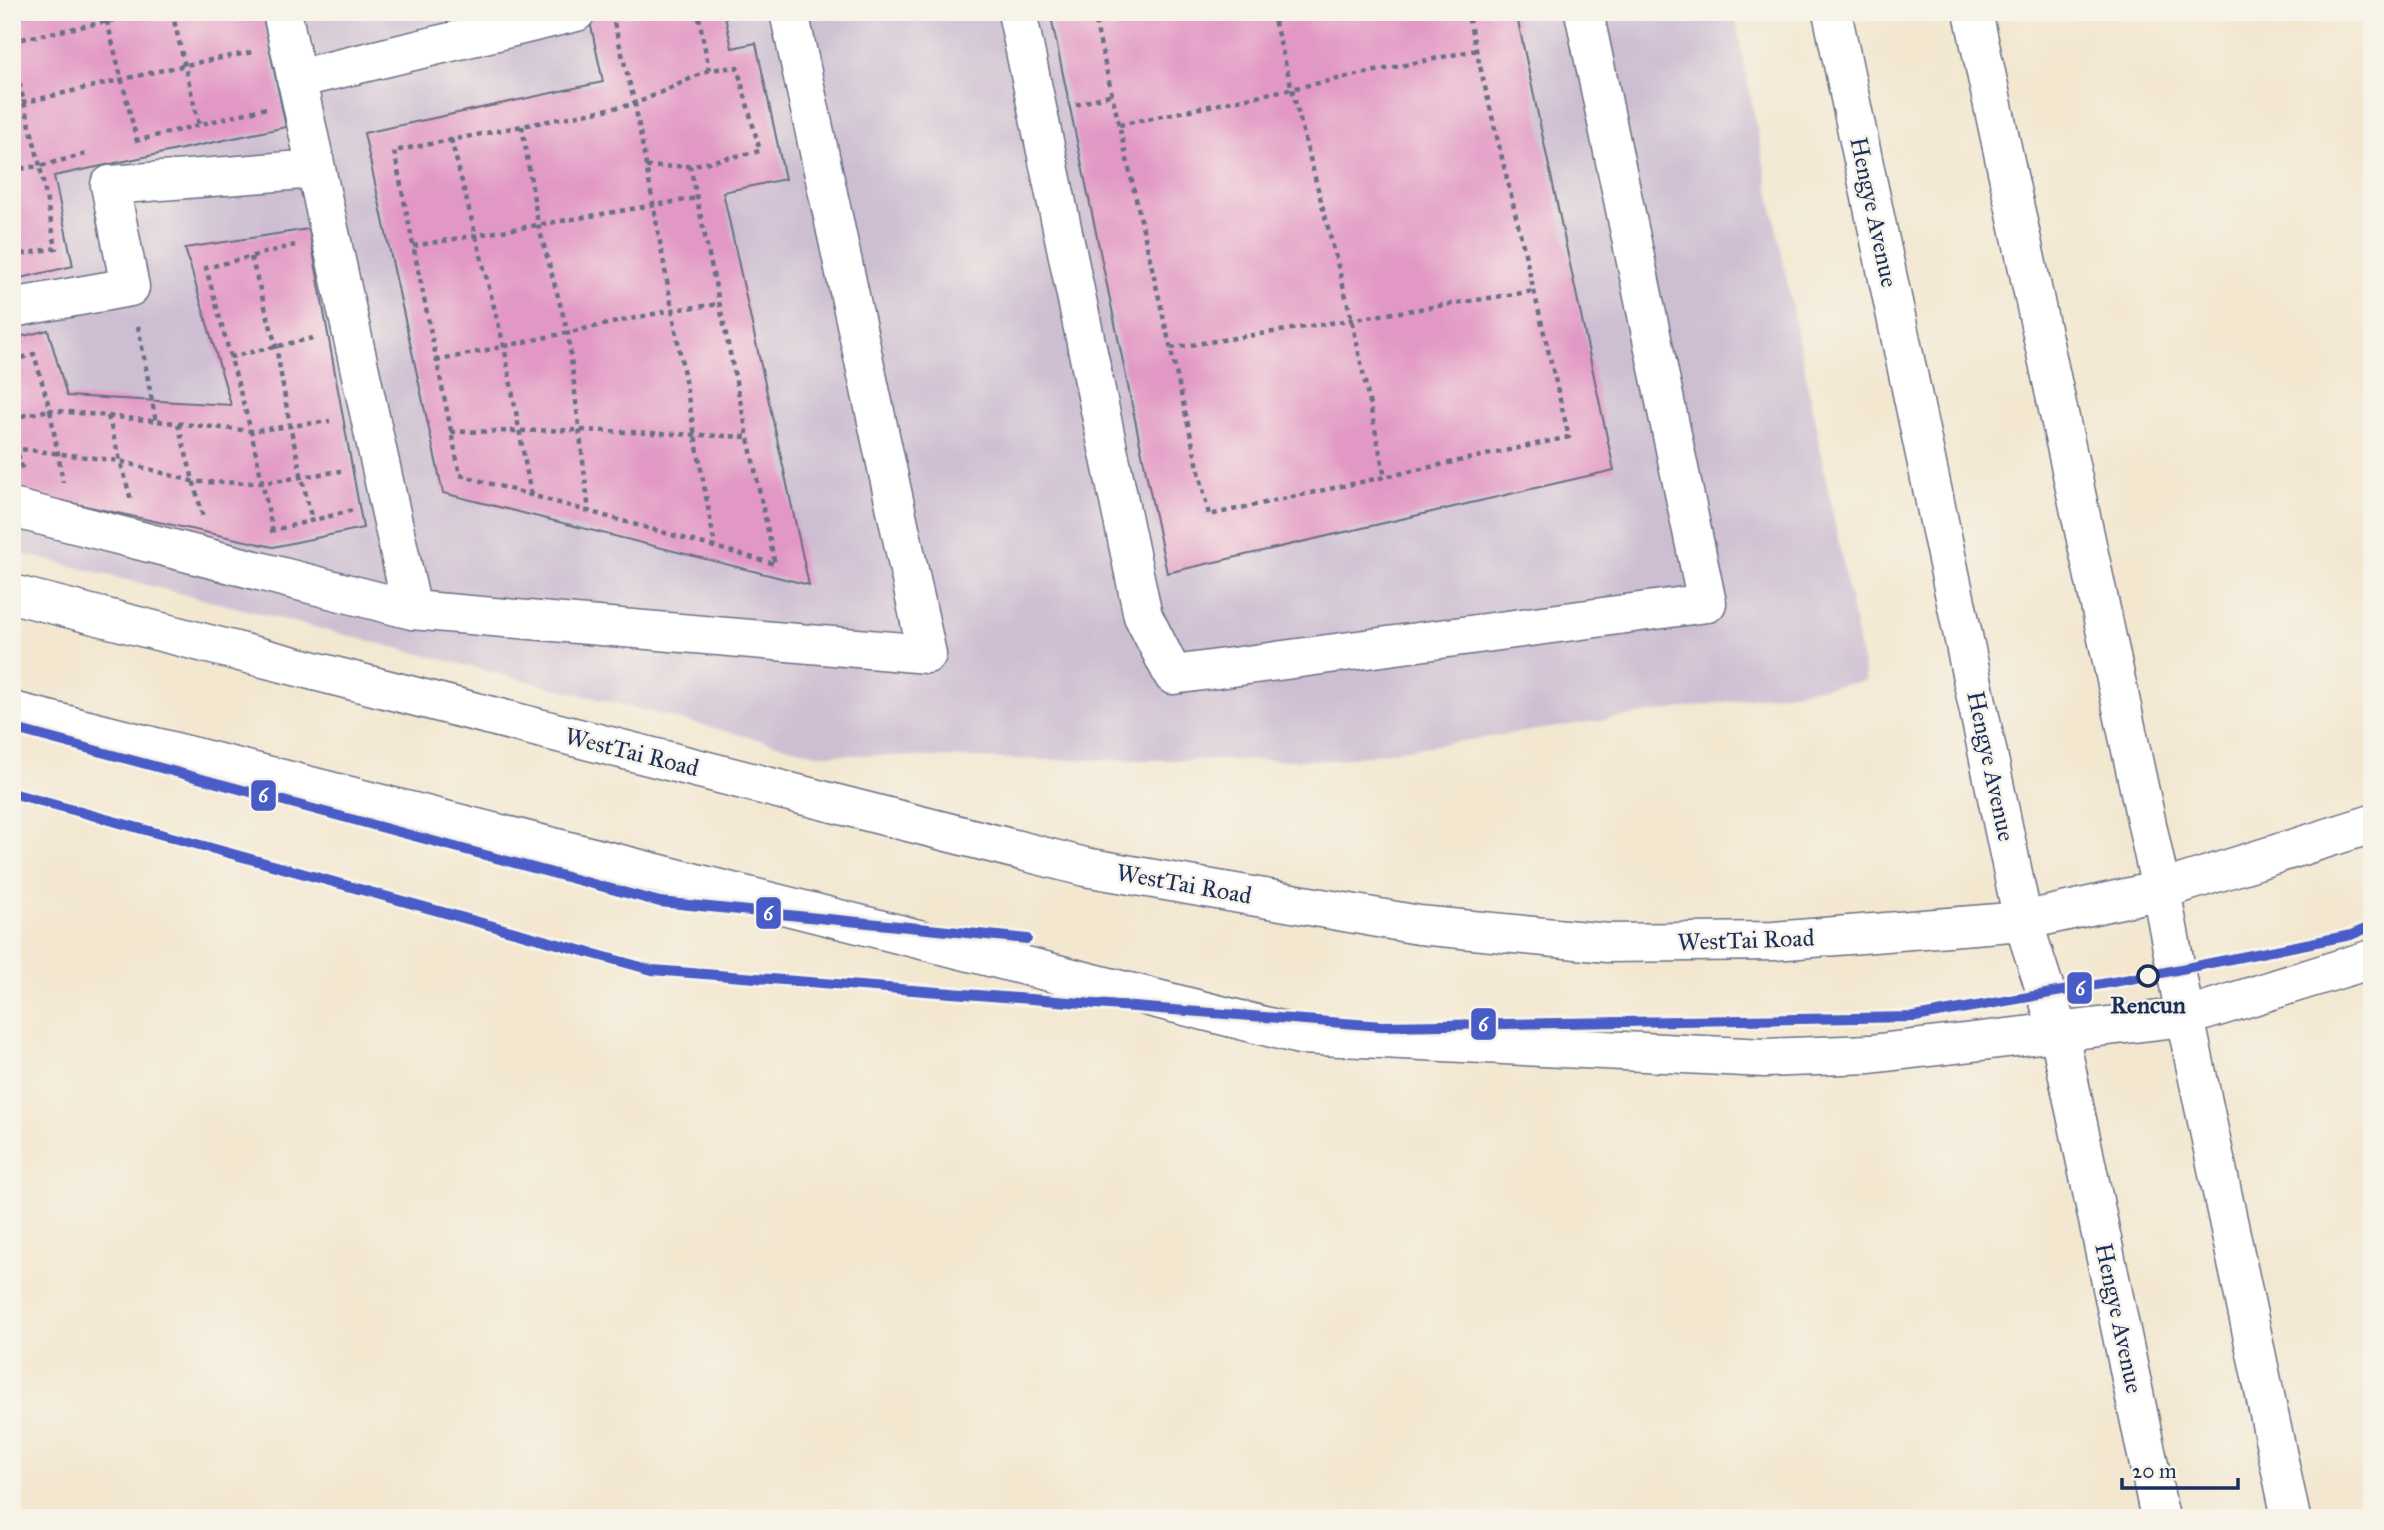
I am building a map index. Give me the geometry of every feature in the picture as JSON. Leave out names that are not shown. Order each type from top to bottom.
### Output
[{"type":"street","points":[[282,12],[412,610]]},
{"type":"street","points":[[296,79],[576,12]]},
{"type":"street","points":[[12,508],[412,610],[927,654],[789,12]]},
{"type":"street","points":[[1017,12],[1143,616],[1173,675],[1707,603],[1584,12]]},
{"type":"street","name":"Hengye Avenue","points":[[1832,12],[2023,921],[2059,1033],[2160,1518]]},
{"type":"street","points":[[1973,12],[2161,890],[2185,1017],[2291,1518]]},
{"type":"street","points":[[12,308],[130,287],[110,185],[315,169]]},
{"type":"street","name":"WestTai Road","points":[[12,594],[1085,867],[1419,925],[1608,943],[1774,941],[2023,921],[2161,890],[2372,824]]},
{"type":"street","points":[[12,711],[1300,1035],[1765,1058],[1870,1054],[2185,1017],[2372,959]]},
{"type":"path","points":[[12,41],[153,12]]},
{"type":"path","points":[[172,12],[199,125]]},
{"type":"path","points":[[611,12],[635,104],[715,547]]},
{"type":"path","points":[[698,12],[709,70]]},
{"type":"path","points":[[1093,12],[1209,515],[1569,437],[1467,12]]},
{"type":"path","points":[[1272,12],[1352,320],[1385,477]]},
{"type":"path","points":[[107,22],[137,141]]},
{"type":"path","points":[[1119,124],[1476,50]]},
{"type":"path","points":[[12,105],[185,63],[254,51]]},
{"type":"path","points":[[12,54],[40,166],[12,170]]},
{"type":"path","points":[[646,167],[690,166],[760,151],[737,67],[709,70],[635,104],[394,151],[460,475],[775,564],[690,166]]},
{"type":"path","points":[[522,126],[538,224],[568,332],[589,512]]},
{"type":"path","points":[[452,139],[504,346],[531,495]]},
{"type":"path","points":[[413,246],[697,198]]},
{"type":"path","points":[[273,532],[251,431],[206,268],[297,244],[297,253]]},
{"type":"path","points":[[251,257],[276,346],[290,426],[312,521]]},
{"type":"path","points":[[130,287],[156,422]]},
{"type":"path","points":[[1171,348],[1534,291]]},
{"type":"path","points":[[436,361],[672,310],[720,304]]},
{"type":"path","points":[[311,325],[316,349]]},
{"type":"path","points":[[230,357],[313,338]]},
{"type":"path","points":[[12,361],[34,354],[50,410],[64,486],[51,483]]},
{"type":"path","points":[[328,409],[333,433]]},
{"type":"path","points":[[12,418],[50,410],[251,431],[330,421]]},
{"type":"path","points":[[108,416],[131,500]]},
{"type":"path","points":[[178,424],[203,517]]},
{"type":"path","points":[[451,432],[580,430],[748,437]]},
{"type":"path","points":[[12,435],[14,448],[26,478],[12,475]]},
{"type":"path","points":[[14,448],[120,461],[195,482],[262,483],[341,471]]},
{"type":"path","points":[[338,458],[344,484]]},
{"type":"path","points":[[118,498],[143,503]]},
{"type":"path","points":[[261,529],[273,532],[349,511],[347,498]]},
{"type":"path","points":[[191,514],[215,519]]},
{"type":"shaded area","points":[[12,12],[1734,12],[1866,681],[1335,760],[1046,760],[817,754],[12,551]]},
{"type":"building","points":[[45,12],[262,12],[286,127],[54,176],[73,266],[12,280],[12,19]]},
{"type":"building","points":[[588,12],[724,12],[732,48],[756,43],[785,179],[723,192],[809,585],[443,493],[364,133],[603,82]]},
{"type":"building","points":[[1050,12],[1516,12],[1614,470],[1167,573]]},
{"type":"building","points":[[309,229],[363,528],[273,547],[12,490],[12,339],[48,330],[67,396],[231,405],[185,248]]},
{"type":"transit line","name":"6","points":[[12,728],[660,902],[1027,939]]},
{"type":"transit line","name":"6","points":[[12,793],[652,970],[1382,1026],[1915,1017],[2136,978],[2351,935],[2372,926]]},
{"type":"place","name":"Rencun","points":[[2148,976]]}]
